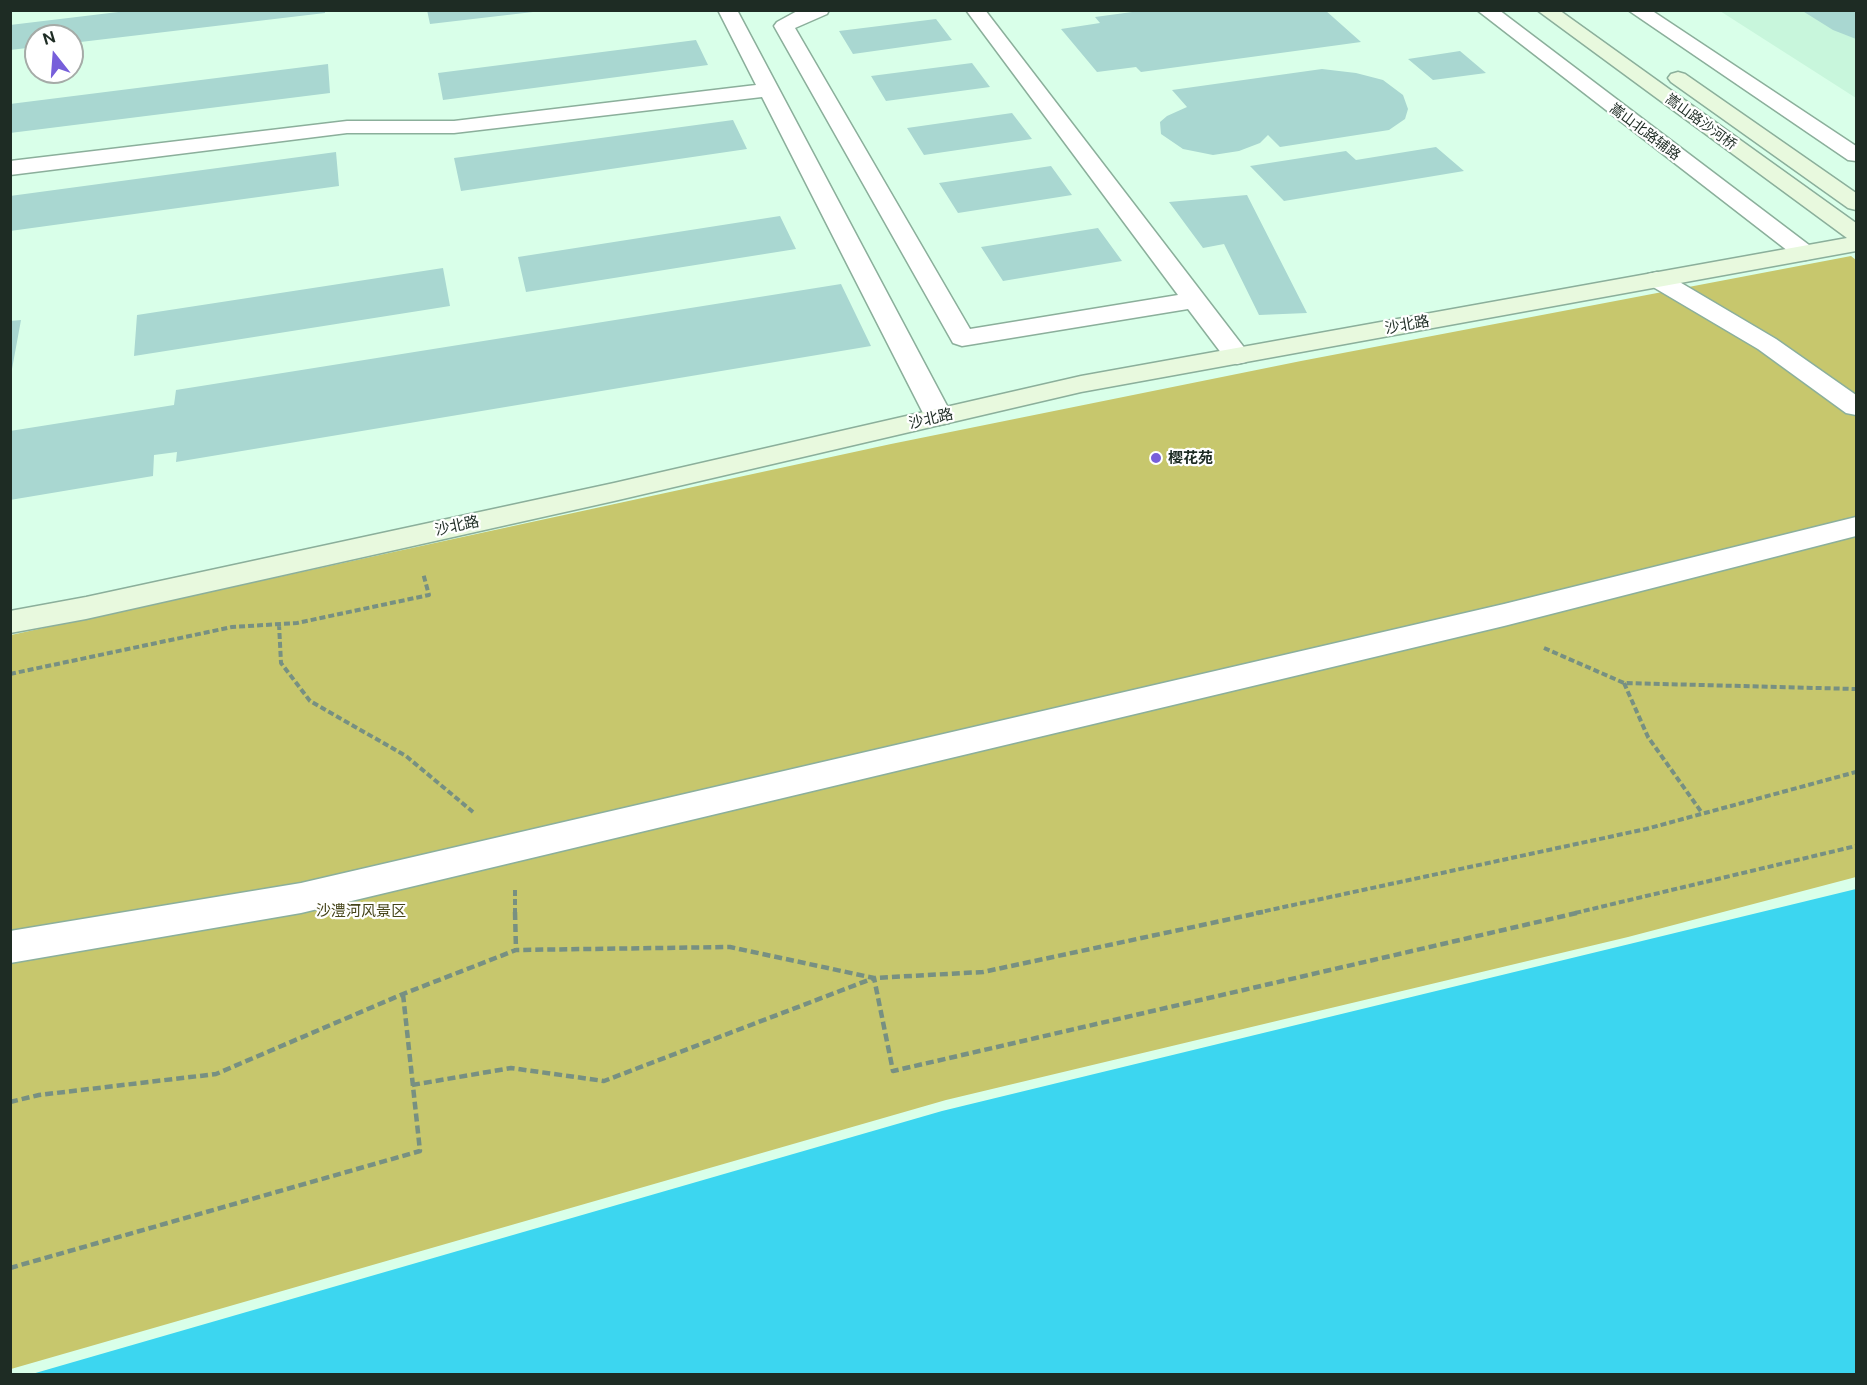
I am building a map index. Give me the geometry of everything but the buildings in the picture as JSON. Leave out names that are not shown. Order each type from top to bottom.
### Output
[{"type":"street","points":[[727,10],[939,417]]},
{"type":"street","points":[[820,10],[811,12],[784,26],[962,338],[1195,300]]},
{"type":"street","points":[[975,10],[1237,356]]},
{"type":"street","name":"嵩山北路辅路","points":[[1486,10],[1804,253]]},
{"type":"street","name":"嵩山路沙河桥","points":[[1546,10],[1857,234]]},
{"type":"street","points":[[1638,10],[1857,154]]},
{"type":"street","name":"嵩山路沙河桥","points":[[1660,65],[1857,202]]},
{"type":"street","points":[[10,168],[347,127],[454,127],[768,90]]},
{"type":"street","name":"沙北路","points":[[10,622],[86,608],[414,536],[1081,384],[1857,244]]},
{"type":"street","points":[[1658,279],[1767,344],[1857,407]]},
{"type":"street","points":[[10,947],[301,898],[1504,615],[1857,527]]},
{"type":"path","points":[[10,674],[232,627],[297,623],[429,595],[414,536]]},
{"type":"path","points":[[1504,615],[1549,652],[1624,683],[1857,689]]},
{"type":"path","points":[[279,624],[281,663],[310,701],[406,756],[515,848],[516,950]]},
{"type":"path","points":[[1624,683],[1648,737],[1702,813]]},
{"type":"path","points":[[10,1102],[39,1095],[216,1074],[403,994],[516,950],[730,947],[874,978],[982,972],[1646,829],[1857,772]]},
{"type":"path","points":[[874,978],[894,1071],[1319,974],[1857,846]]},
{"type":"path","points":[[412,1085],[511,1068],[604,1081],[874,978]]},
{"type":"path","points":[[10,1269],[420,1151],[403,994]]},
{"type":"shaded area","points":[[1720,11],[1856,11],[1856,98]]},
{"type":"green space","name":"沙澧河风景区","points":[[1851,256],[1856,260],[1856,877],[1628,937],[946,1100],[11,1369],[11,635],[891,444],[1301,361]]},
{"type":"water","points":[[1856,889],[1856,1374],[32,1374],[942,1111]]},
{"type":"place","name":"樱花苑","points":[[1156,458]]}]
